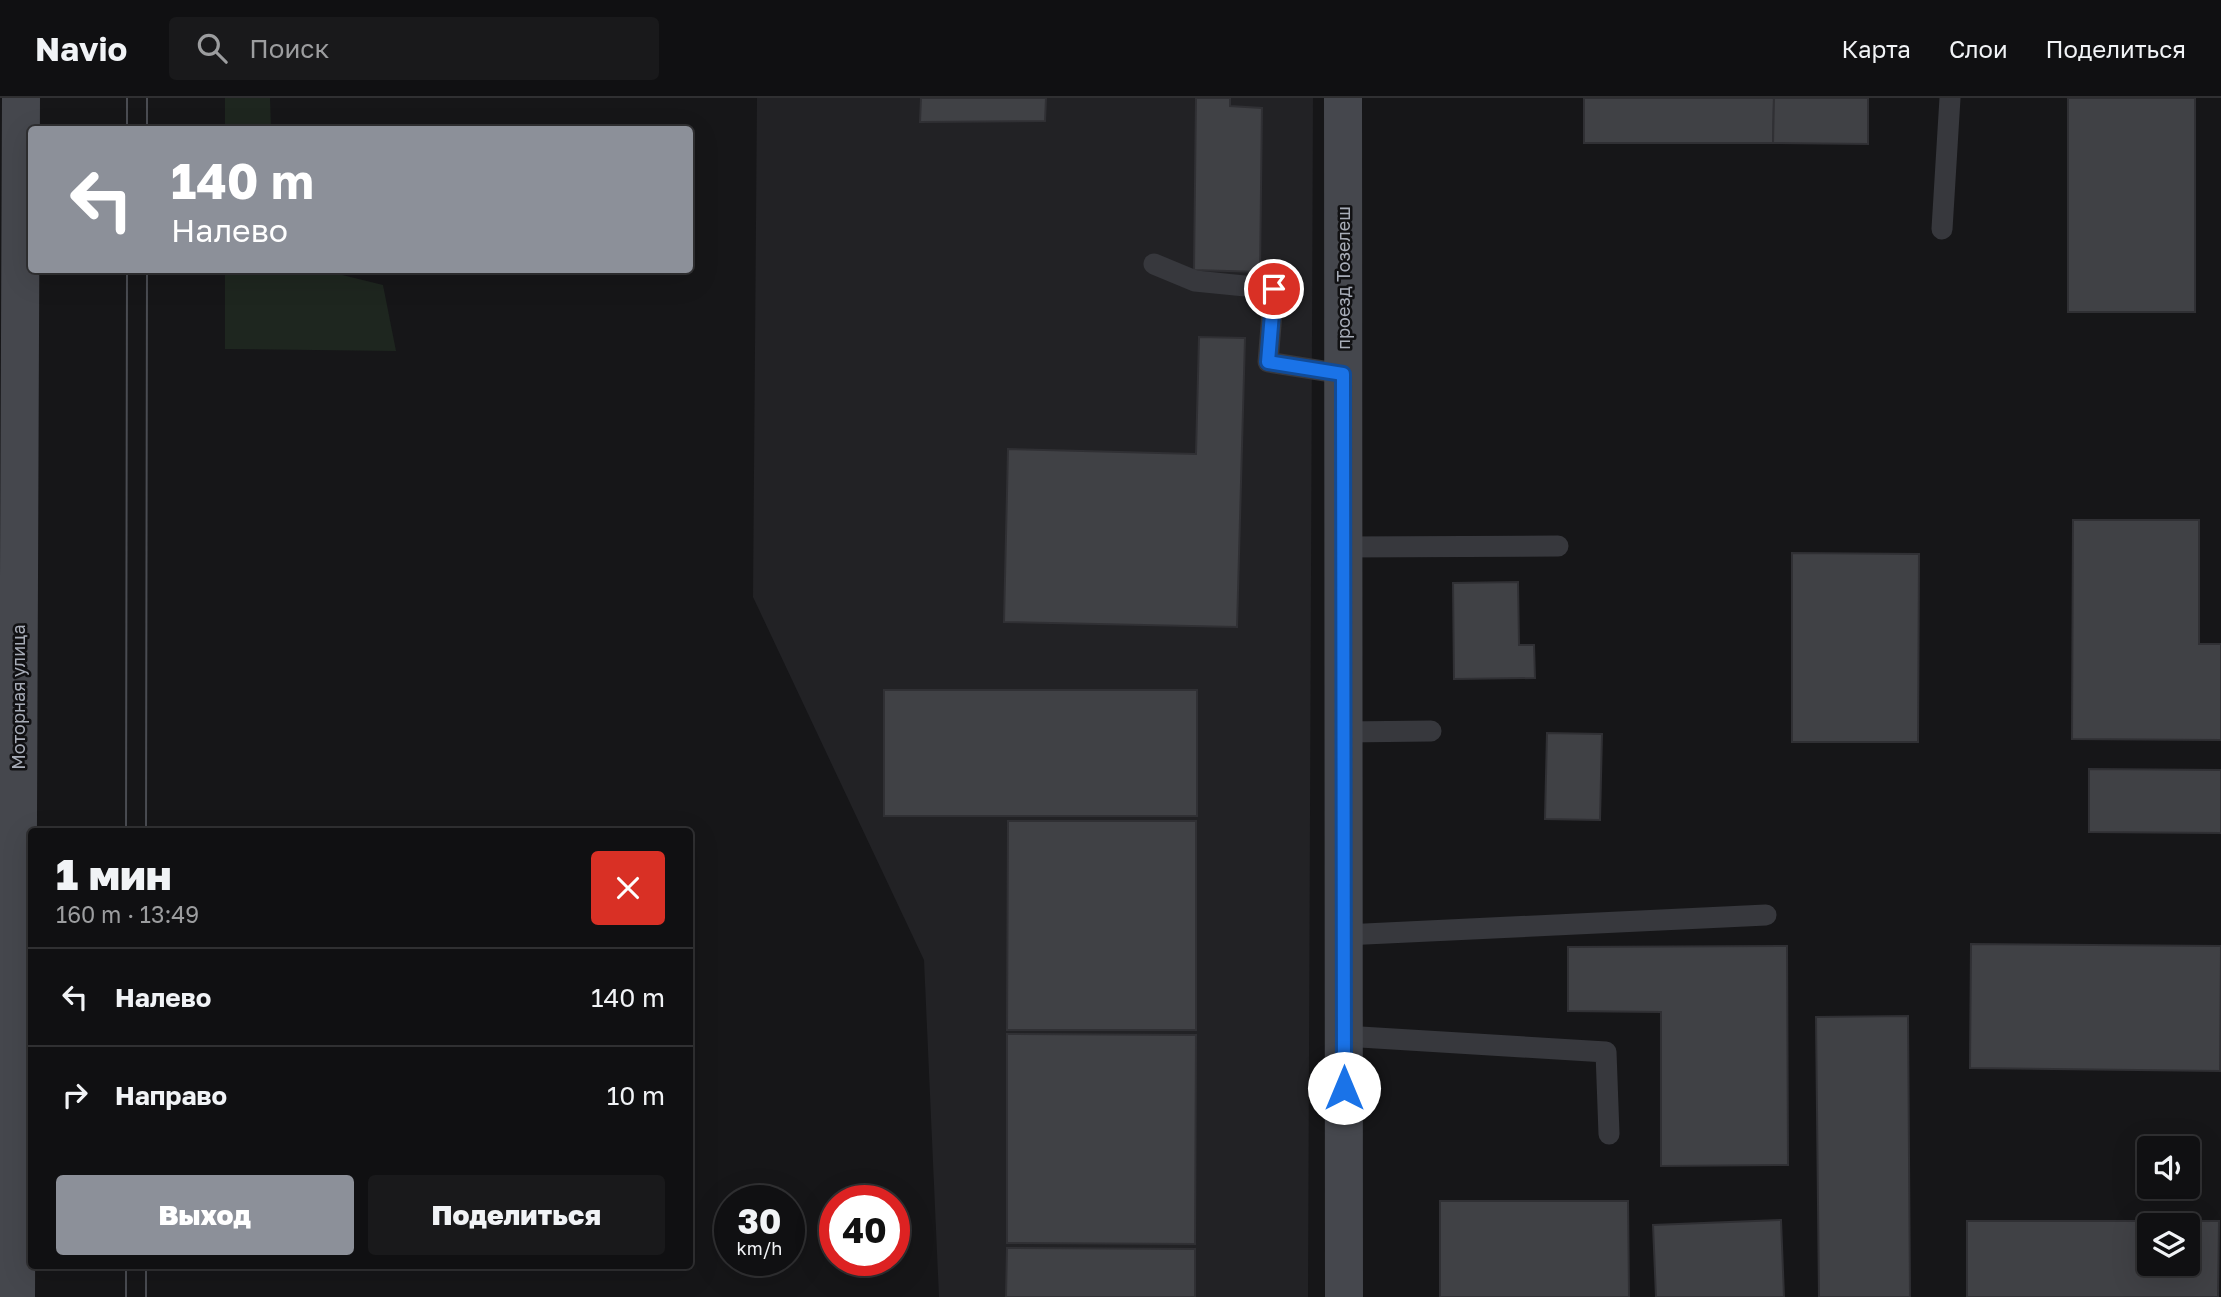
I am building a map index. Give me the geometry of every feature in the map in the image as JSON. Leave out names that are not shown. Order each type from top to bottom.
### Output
[{"type":"street","name":"Моторная улица","points":[[16,1297],[10,309],[21,98]]},
{"type":"street","name":"проезд Тозелеш","points":[[1343,98],[1344,1297]]},
{"type":"lane","points":[[1942,229],[1950,98]]},
{"type":"lane","points":[[1154,264],[1195,281],[1274,289],[1268,362],[1343,374]]},
{"type":"lane","points":[[1343,547],[1558,546]]},
{"type":"lane","points":[[1343,732],[1431,731]]},
{"type":"lane","points":[[1344,935],[1766,915]]},
{"type":"lane","points":[[1343,1036],[1606,1052],[1609,1133]]},
{"type":"shaded area","points":[[225,98],[270,98],[271,126],[225,126]]},
{"type":"shaded area","points":[[757,98],[1313,98],[1308,1297],[939,1297],[924,960],[753,597]]},
{"type":"shaded area","points":[[225,273],[334,273],[383,285],[396,351],[225,349]]},
{"type":"building","points":[[921,98],[1046,98],[1045,121],[920,122]]},
{"type":"building","points":[[1196,98],[1230,98],[1230,106],[1262,108],[1260,272],[1194,270]]},
{"type":"building","points":[[1584,98],[1774,98],[1773,143],[1584,143]]},
{"type":"building","points":[[1774,98],[1868,98],[1868,144],[1773,143]]},
{"type":"building","points":[[2068,98],[2195,98],[2195,312],[2068,312]]},
{"type":"building","points":[[1199,337],[1245,338],[1237,627],[1004,622],[1008,449],[1196,454]]},
{"type":"building","points":[[2073,520],[2199,520],[2199,644],[2221,644],[2221,740],[2072,739]]},
{"type":"building","points":[[1792,553],[1919,554],[1918,742],[1792,742]]},
{"type":"building","points":[[1518,582],[1519,645],[1534,645],[1535,678],[1454,679],[1453,583]]},
{"type":"building","points":[[884,690],[1197,690],[1197,816],[884,816]]},
{"type":"building","points":[[1547,733],[1602,734],[1600,820],[1545,819]]},
{"type":"building","points":[[2089,769],[2221,770],[2221,833],[2089,832]]},
{"type":"building","points":[[1008,821],[1196,821],[1196,1030],[1007,1030]]},
{"type":"building","points":[[1971,944],[2221,946],[2220,1071],[1970,1068]]},
{"type":"building","points":[[1787,946],[1788,1165],[1661,1166],[1661,1012],[1568,1011],[1568,947]]},
{"type":"building","points":[[1908,1016],[1910,1297],[1819,1297],[1816,1017]]},
{"type":"building","points":[[1007,1034],[1196,1035],[1195,1244],[1007,1243]]},
{"type":"building","points":[[1440,1201],[1628,1201],[1629,1297],[1440,1297]]},
{"type":"building","points":[[1781,1220],[1784,1297],[1656,1297],[1653,1225]]},
{"type":"building","points":[[1967,1221],[2137,1221],[2137,1276],[2200,1276],[2200,1221],[2219,1221],[2218,1297],[1967,1297]]},
{"type":"building","points":[[1007,1248],[1195,1249],[1195,1297],[1006,1297]]},
{"type":"tram line","points":[[127,98],[127,126]]},
{"type":"tram line","points":[[147,98],[147,126]]},
{"type":"tram line","points":[[126,828],[127,273]]},
{"type":"tram line","points":[[146,828],[147,273]]},
{"type":"tram line","points":[[126,1269],[126,1297]]},
{"type":"tram line","points":[[146,1269],[146,1297]]},
{"type":"route","points":[[1274,289],[1268,362],[1343,374],[1344,1088]]}]
